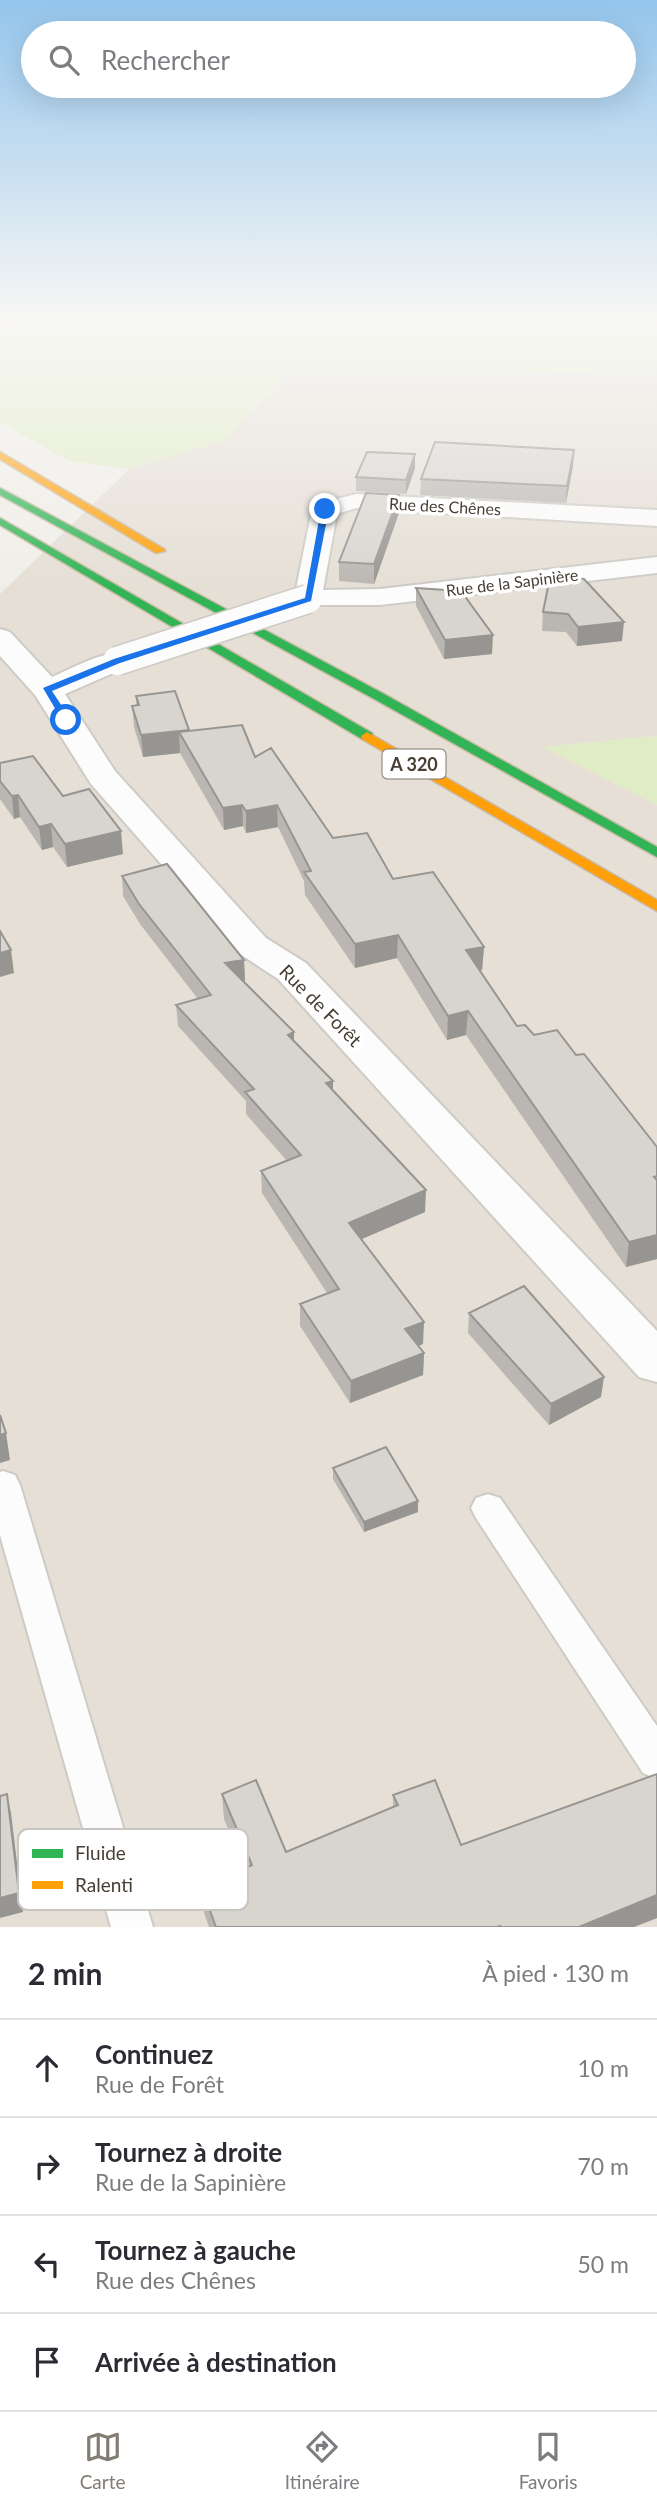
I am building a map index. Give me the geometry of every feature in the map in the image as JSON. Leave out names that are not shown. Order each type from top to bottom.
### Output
[{"type":"highway","points":[[0,455],[170,557]]},
{"type":"highway","name":"A 320","points":[[0,491],[380,697],[657,853]]},
{"type":"highway","name":"A 320","points":[[0,521],[657,906]]},
{"type":"highway","points":[[54,573],[171,622]]},
{"type":"highway","points":[[249,606],[380,697]]},
{"type":"street","name":"Rue des Chênes","points":[[308,599],[325,509],[356,501],[657,518]]},
{"type":"street","name":"Rue de la Sapinière","points":[[47,690],[117,661],[308,599],[380,597],[657,565]]},
{"type":"street","name":"Rue de Forêt","points":[[0,638],[47,690],[103,777],[253,946],[292,971],[657,1363]]},
{"type":"lane","points":[[3,1485],[103,1829]]},
{"type":"lane","points":[[488,1508],[657,1760]]},
{"type":"lane","points":[[127,1910],[132,1927]]},
{"type":"shaded area","points":[[254,410],[657,410],[657,736],[544,747],[657,805],[657,1927],[0,1927],[0,594],[129,469],[224,440]]},
{"type":"green space","points":[[0,410],[254,410],[224,440],[129,469],[69,461],[0,422]]},
{"type":"green space","points":[[657,736],[657,805],[543,747]]},
{"type":"building","points":[[435,442],[574,450],[567,486],[421,479]]},
{"type":"building","points":[[367,452],[415,454],[406,480],[356,477]]},
{"type":"building","points":[[366,493],[399,495],[374,564],[339,562]]},
{"type":"building","points":[[550,577],[584,579],[624,622],[578,627],[568,614],[543,612]]},
{"type":"building","points":[[416,588],[461,591],[493,635],[445,640]]},
{"type":"building","points":[[175,691],[189,730],[141,735],[132,706],[139,705],[136,696]]},
{"type":"building","points":[[242,725],[255,757],[271,748],[333,838],[367,833],[393,879],[433,872],[484,947],[466,950],[517,1026],[525,1025],[534,1035],[557,1030],[576,1055],[584,1054],[657,1147],[657,1176],[654,1177],[657,1180],[657,1235],[629,1242],[468,1011],[448,1016],[398,935],[355,944],[304,872],[311,871],[277,805],[246,811],[242,805],[223,808],[179,732]]},
{"type":"building","points":[[33,756],[63,796],[89,789],[121,831],[65,844],[51,824],[39,827],[18,795],[12,796],[0,781],[0,763]]},
{"type":"building","points":[[167,864],[244,960],[225,963],[294,1032],[288,1035],[333,1081],[326,1083],[426,1190],[349,1223],[424,1322],[405,1329],[424,1353],[351,1381],[300,1304],[339,1289],[261,1171],[301,1155],[245,1092],[254,1089],[176,1005],[211,995],[139,904],[122,876]]},
{"type":"building","points":[[0,931],[11,950],[0,953]]},
{"type":"building","points":[[524,1286],[604,1377],[551,1404],[469,1313]]},
{"type":"building","points":[[0,1415],[6,1433],[0,1435]]},
{"type":"building","points":[[386,1447],[418,1501],[364,1522],[333,1468]]},
{"type":"building","points":[[657,1774],[657,1895],[579,1927],[216,1927],[210,1910],[248,1910],[248,1867],[252,1865],[248,1856],[248,1829],[237,1829],[222,1794],[256,1780],[286,1852],[398,1805],[393,1795],[435,1780],[461,1845]]},
{"type":"building","points":[[7,1794],[18,1893],[0,1898],[0,1796]]},
{"type":"traffic: fast","points":[[0,491],[380,697],[657,853]]},
{"type":"traffic: fast","points":[[0,521],[367,736]]},
{"type":"traffic: slow","points":[[0,455],[160,551]]},
{"type":"traffic: slow","points":[[367,736],[657,906]]},
{"type":"route","points":[[66,720],[47,690],[117,661],[308,599],[325,509]]}]
